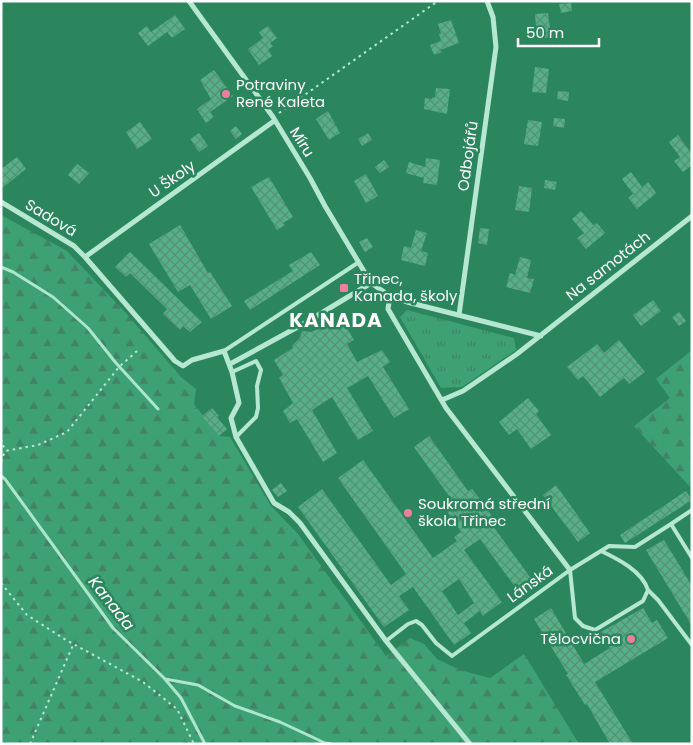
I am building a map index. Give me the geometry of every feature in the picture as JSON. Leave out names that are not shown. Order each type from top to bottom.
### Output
[{"type":"street","name":"Míru","points":[[190,1],[274,119],[371,283],[380,291],[390,296]]},
{"type":"street","name":"Odbojářů","points":[[460,315],[496,47],[493,17],[487,1]]},
{"type":"street","name":"U Školy","points":[[85,257],[274,119]]},
{"type":"street","name":"Sadová","points":[[1,202],[74,246],[175,361],[183,366],[192,360],[224,351]]},
{"type":"street","name":"Na samotách","points":[[442,400],[463,391],[540,336],[692,216]]},
{"type":"street","points":[[230,364],[297,328],[371,283]]},
{"type":"street","points":[[390,296],[540,336]]},
{"type":"street","name":"Lánská","points":[[390,296],[388,309],[446,408],[570,570]]},
{"type":"street","points":[[224,351],[230,364],[239,403],[231,418],[236,437],[274,503],[290,512],[300,524],[386,641],[470,744]]},
{"type":"lane","points":[[224,351],[359,262]]},
{"type":"lane","points":[[232,372],[256,361],[261,370],[257,386],[258,408],[256,417],[236,437]]},
{"type":"lane","points":[[648,590],[644,601],[595,630],[583,626],[575,618],[570,570],[609,546],[634,547],[692,510]]},
{"type":"lane","points":[[671,524],[692,558]]},
{"type":"lane","points":[[601,551],[619,559],[646,581],[648,590],[692,644]]},
{"type":"lane","name":"Lánská","points":[[386,641],[408,624],[416,621],[422,625],[436,643],[452,656],[570,570]]},
{"type":"path","points":[[274,119],[438,1]]},
{"type":"path","points":[[5,451],[38,446],[68,432],[119,367],[137,351]]},
{"type":"path","points":[[1,439],[5,451],[1,462]]},
{"type":"path","points":[[1,583],[27,615],[74,644],[144,682],[177,709],[194,744]]},
{"type":"path","points":[[30,744],[74,644]]},
{"type":"green space","points":[[1,215],[67,251],[125,312],[181,377],[196,389],[194,404],[219,436],[230,437],[271,506],[298,534],[386,656],[410,638],[424,644],[437,659],[460,670],[490,678],[524,654],[579,744],[1,744]]},
{"type":"green space","points":[[407,310],[514,338],[516,350],[462,387],[441,388],[400,317]]},
{"type":"green space","points":[[692,350],[692,489],[634,426],[670,398],[656,379]]},
{"type":"building","points":[[571,3],[572,11],[561,13],[559,4]]},
{"type":"building","points":[[548,13],[551,37],[537,39],[535,14]]},
{"type":"building","points":[[175,15],[185,29],[172,38],[167,32],[148,46],[138,33],[147,26],[151,32]]},
{"type":"building","points":[[451,20],[459,43],[440,50],[442,52],[434,55],[430,45],[441,41],[438,24]]},
{"type":"building","points":[[268,26],[277,38],[270,43],[273,46],[268,50],[272,56],[259,65],[248,49],[263,38],[259,32]]},
{"type":"building","points":[[535,67],[549,69],[546,93],[532,92]]},
{"type":"building","points":[[214,70],[233,96],[210,112],[214,117],[206,123],[197,109],[211,99],[200,80]]},
{"type":"building","points":[[436,88],[450,89],[447,114],[424,109],[425,98],[435,98]]},
{"type":"building","points":[[558,91],[569,92],[568,101],[557,99]]},
{"type":"building","points":[[328,111],[340,133],[329,140],[316,119]]},
{"type":"building","points":[[554,118],[565,119],[564,128],[553,126]]},
{"type":"building","points":[[528,120],[542,122],[538,146],[524,144]]},
{"type":"building","points":[[140,122],[152,139],[137,149],[126,132]]},
{"type":"building","points":[[236,126],[242,134],[236,139],[230,131]]},
{"type":"building","points":[[199,133],[208,146],[199,152],[190,139]]},
{"type":"building","points":[[368,133],[372,140],[362,146],[358,139]]},
{"type":"building","points":[[678,135],[692,154],[692,165],[683,172],[674,161],[680,157],[669,142]]},
{"type":"building","points":[[17,157],[26,169],[1,189],[1,169]]},
{"type":"building","points":[[426,158],[440,160],[437,185],[423,183],[424,178],[406,173],[409,162],[425,167]]},
{"type":"building","points":[[384,160],[389,167],[380,173],[375,167]]},
{"type":"building","points":[[77,164],[89,173],[79,184],[68,175]]},
{"type":"building","points":[[631,172],[642,187],[648,182],[656,193],[637,209],[628,198],[633,194],[622,179]]},
{"type":"building","points":[[366,174],[378,196],[366,203],[354,181]]},
{"type":"building","points":[[269,177],[293,217],[283,223],[285,225],[277,230],[251,187]]},
{"type":"building","points":[[545,180],[557,182],[555,190],[544,188]]},
{"type":"building","points":[[519,186],[532,188],[529,212],[515,210]]},
{"type":"building","points":[[581,211],[593,225],[597,223],[605,233],[586,249],[577,238],[584,233],[572,219]]},
{"type":"building","points":[[180,225],[208,273],[210,272],[232,306],[211,319],[190,285],[178,292],[149,244]]},
{"type":"building","points":[[480,228],[489,229],[487,245],[478,243]]},
{"type":"building","points":[[416,230],[427,233],[421,251],[428,253],[425,266],[401,260],[404,246],[411,248]]},
{"type":"building","points":[[367,238],[373,247],[365,252],[359,242]]},
{"type":"building","points":[[130,252],[202,322],[190,332],[183,326],[180,330],[163,314],[167,309],[130,273],[126,277],[115,267]]},
{"type":"building","points":[[311,252],[320,265],[250,310],[244,301],[293,271],[289,265]]},
{"type":"building","points":[[520,257],[531,260],[527,278],[534,279],[530,293],[506,287],[510,273],[515,275]]},
{"type":"building","points":[[653,300],[661,311],[641,326],[633,315]]},
{"type":"building","points":[[679,312],[686,321],[679,326],[672,317]]},
{"type":"building","points":[[341,319],[354,340],[347,344],[357,362],[382,350],[390,362],[383,367],[409,409],[394,418],[368,376],[347,388],[373,431],[358,440],[332,397],[312,410],[337,453],[323,462],[297,419],[290,423],[283,411],[293,403],[279,378],[283,375],[274,360],[293,348],[292,346],[300,338],[302,331],[311,332],[320,328],[322,330]]},
{"type":"building","points":[[619,340],[645,372],[629,384],[624,378],[600,397],[583,376],[578,380],[567,367],[597,344],[604,353]]},
{"type":"building","points":[[528,398],[539,411],[536,414],[551,435],[531,449],[517,429],[509,435],[499,422]]},
{"type":"building","points":[[212,408],[227,429],[219,436],[202,416]]},
{"type":"building","points":[[429,436],[468,491],[472,489],[484,504],[496,523],[493,526],[532,580],[518,591],[480,539],[464,550],[502,602],[483,616],[480,611],[464,623],[471,633],[454,645],[413,587],[399,596],[409,610],[384,627],[298,507],[322,489],[391,585],[406,574],[338,478],[363,460],[433,558],[457,541],[454,537],[461,532],[443,505],[451,499],[414,447]],"holes":[[[459,579],[474,603],[458,615],[442,591]]]},
{"type":"building","points":[[281,483],[287,491],[278,497],[272,490]]},
{"type":"building","points":[[556,485],[590,533],[578,542],[543,495]]},
{"type":"building","points":[[686,491],[692,500],[625,543],[620,535]]},
{"type":"building","points":[[664,540],[692,586],[692,626],[646,550]]},
{"type":"building","points":[[551,608],[584,664],[610,648],[601,632],[643,608],[652,623],[657,620],[668,638],[595,682],[633,744],[610,744],[587,704],[585,705],[566,675],[568,674],[534,619]]},
{"type":"waterway","points":[[1,267],[13,272],[53,297],[88,328],[116,363],[158,409]]},
{"type":"waterway","name":"Kanada","points":[[1,476],[113,628],[164,678],[181,698],[205,744]]},
{"type":"waterway","points":[[165,679],[198,685],[235,706],[280,722],[331,744]]},
{"type":"place","name":"Potraviny René Kaleta","points":[[226,94]]},
{"type":"place","name":"Třinec, Kanada, školy","points":[[344,288]]},
{"type":"place","name":"Soukromá střední škola Třinec","points":[[408,513]]},
{"type":"place","name":"Tělocvična","points":[[631,639]]},
{"type":"district","name":"KANADA","points":[[336,320]]}]
